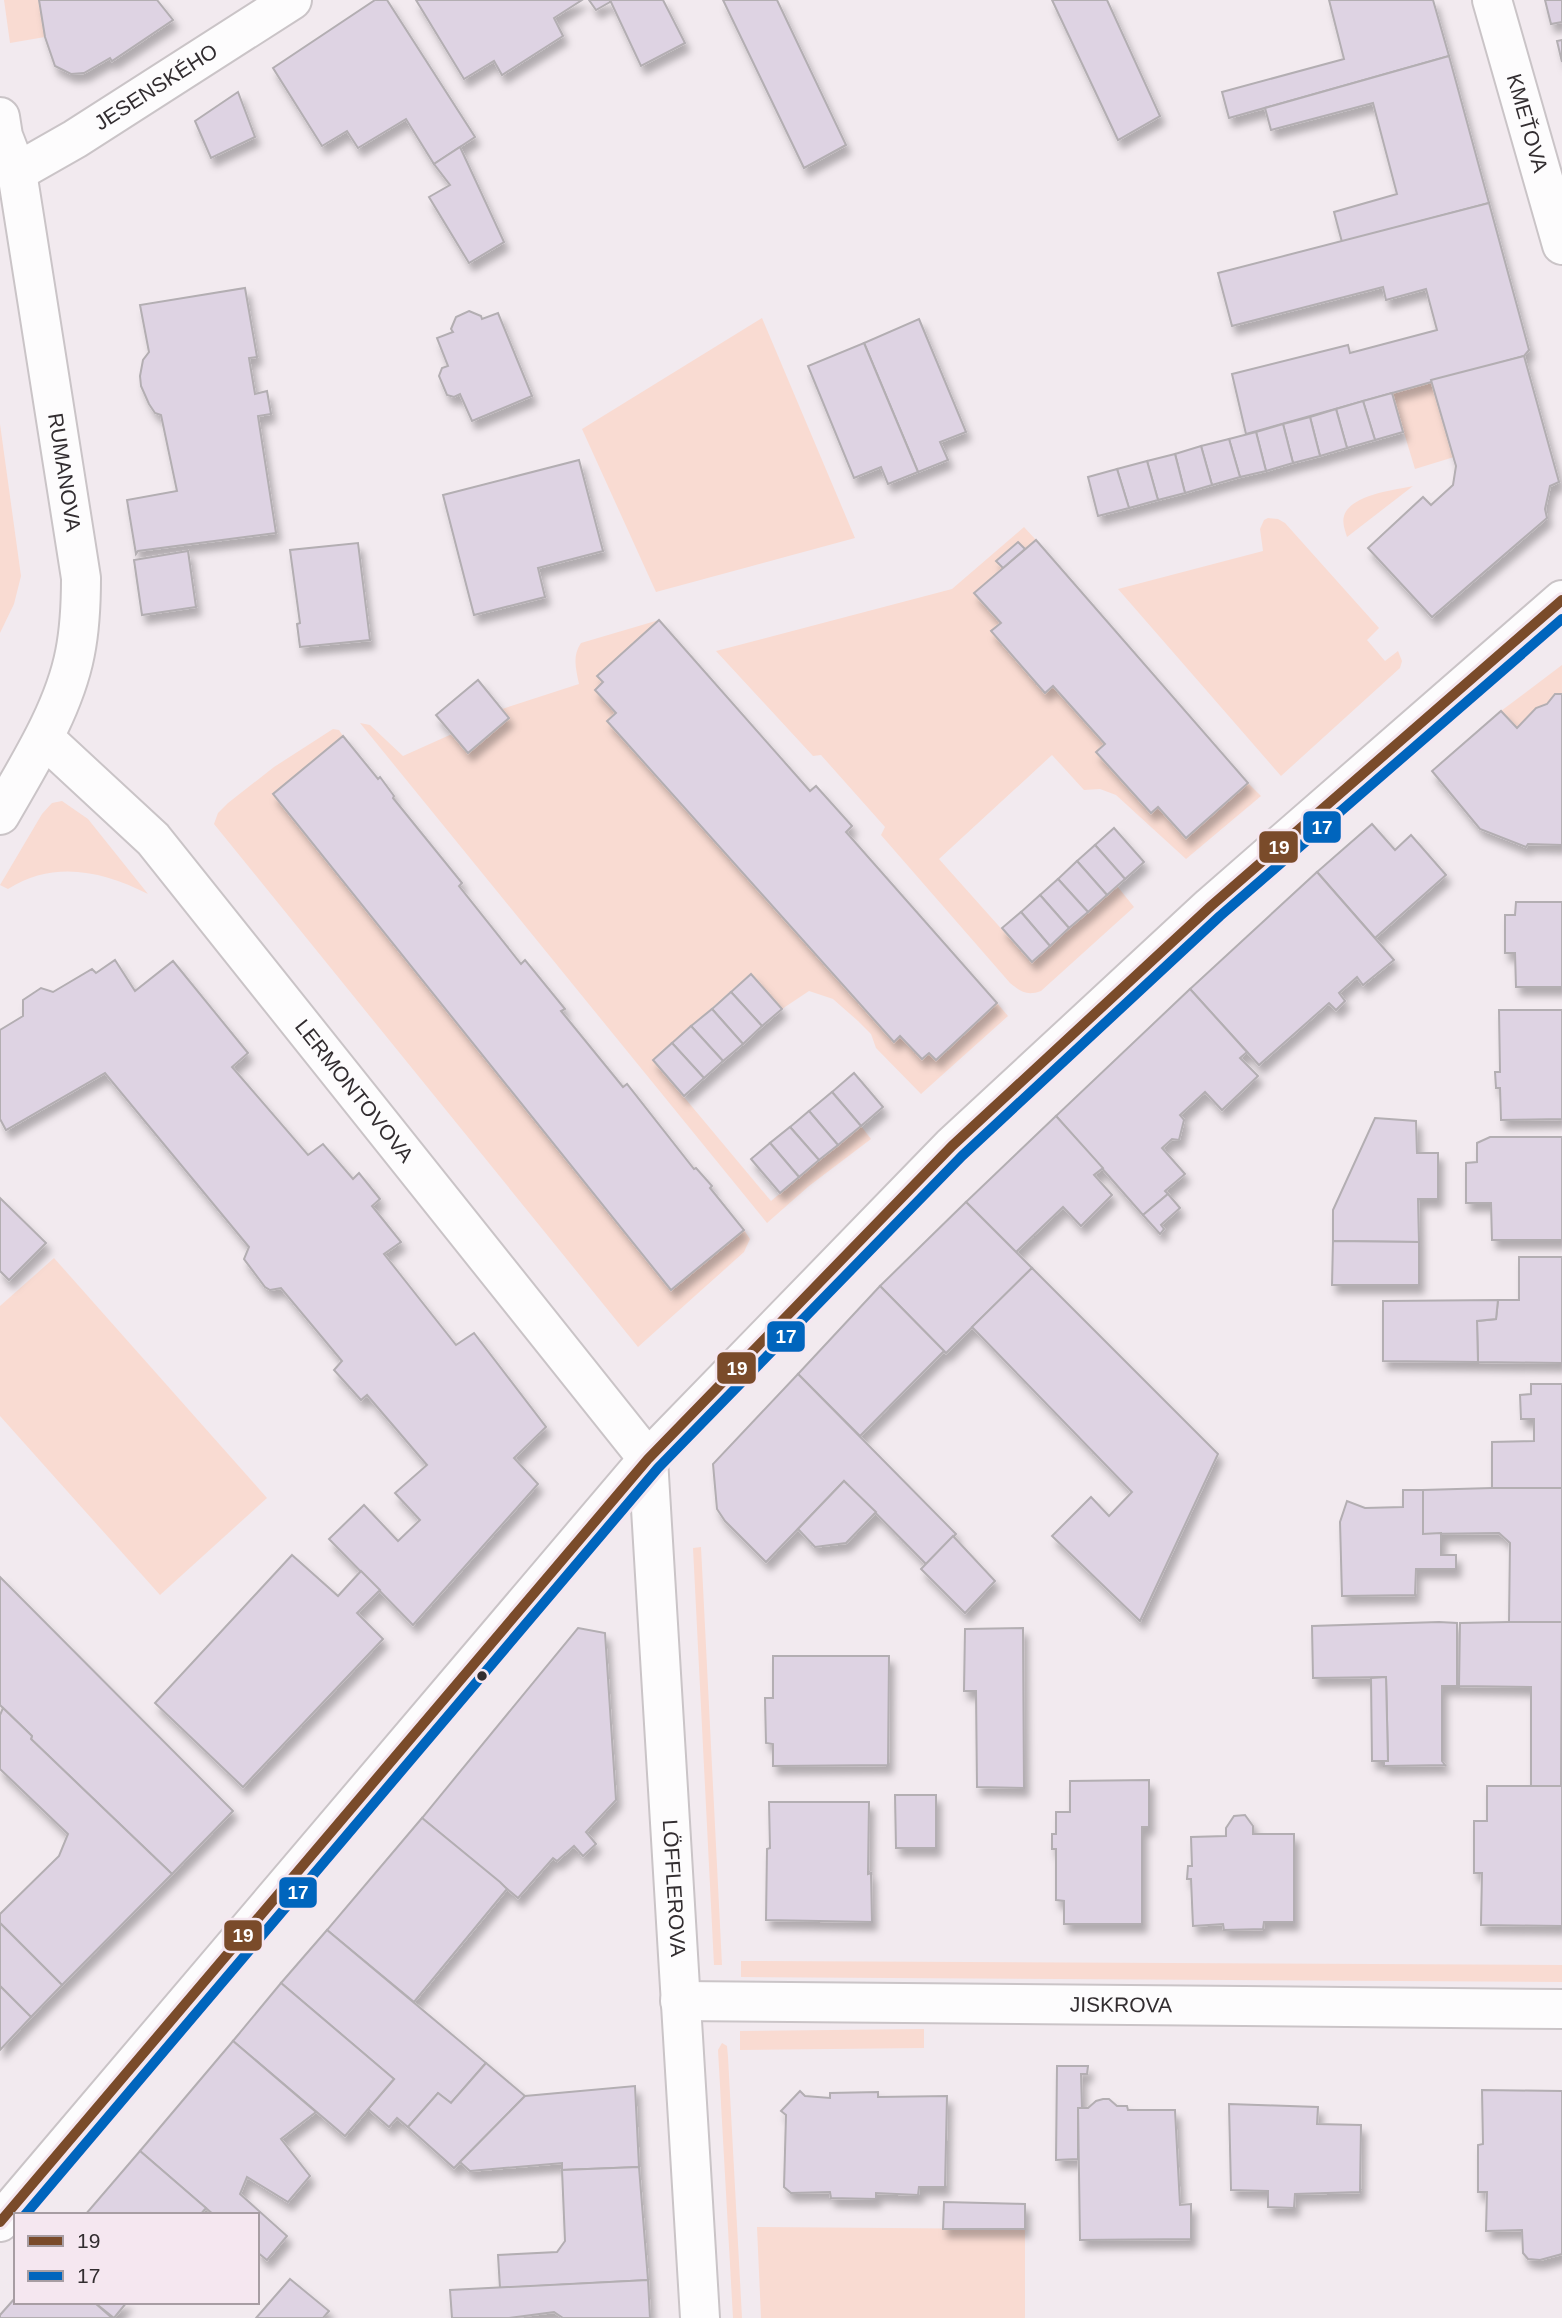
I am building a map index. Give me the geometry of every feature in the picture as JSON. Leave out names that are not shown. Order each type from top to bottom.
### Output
[{"type":"street","name":"JESENSKÉHO","points":[[17,172],[75,139],[292,0]]},
{"type":"street","name":"KMEŤOVA","points":[[1492,0],[1562,246]]},
{"type":"street","name":"RUMANOVA","points":[[0,117],[3,136],[17,172],[81,578],[81,616],[75,656],[44,738],[0,816]]},
{"type":"street","points":[[0,2222],[648,1459],[952,1146],[1211,906],[1562,600]]},
{"type":"street","name":"LERMONTOVOVA","points":[[44,738],[153,839],[648,1459]]},
{"type":"street","name":"LÖFFLEROVA","points":[[648,1459],[700,2318]]},
{"type":"street","name":"JISKROVA","points":[[680,2001],[1562,2009]]},
{"type":"shaded area","points":[[4,0],[39,0],[45,37],[10,43]]},
{"type":"shaded area","points":[[762,318],[855,538],[656,592],[582,429]]},
{"type":"shaded area","points":[[1431,380],[1454,457],[1415,469],[1392,393]]},
{"type":"shaded area","points":[[0,424],[21,576],[14,604],[0,633]]},
{"type":"shaded area","points":[[1413,486],[1347,537],[1344,516],[1355,503],[1363,498]]},
{"type":"shaded area","points":[[1268,518],[1285,523],[1379,628],[1367,640],[1385,661],[1398,651],[1402,661],[1400,668],[1281,776],[1118,589],[1263,551],[1260,529]]},
{"type":"shaded area","points":[[1024,527],[1036,540],[1025,549],[1018,542],[997,561],[1003,568],[974,593],[1001,623],[992,631],[1045,693],[1053,686],[1105,744],[1097,753],[1151,813],[1158,807],[1186,838],[1248,783],[1261,796],[1186,859],[1116,795],[1100,789],[1084,790],[1052,755],[939,859],[1031,962],[1117,886],[1134,907],[1041,991],[1032,993],[1021,991],[1010,983],[881,835],[885,827],[821,755],[813,756],[716,651],[952,589]]},
{"type":"shaded area","points":[[659,620],[597,676],[603,682],[595,690],[616,713],[608,720],[922,1059],[929,1053],[936,1060],[997,1003],[1008,1016],[921,1094],[876,1048],[871,1034],[833,999],[809,991],[782,1009],[750,974],[653,1060],[771,1201],[861,1126],[871,1139],[809,1186],[767,1223],[360,723],[370,725],[403,756],[452,734],[468,753],[508,718],[502,709],[579,684],[576,658],[581,643]]},
{"type":"shaded area","points":[[1562,665],[1562,694],[1555,694],[1547,704],[1536,708],[1517,728],[1501,711]]},
{"type":"shaded area","points":[[333,729],[339,730],[343,736],[273,794],[671,1290],[744,1230],[750,1239],[744,1252],[638,1347],[214,824],[218,813],[228,803],[274,767]]},
{"type":"shaded area","points":[[62,801],[88,819],[148,894],[113,879],[78,872],[43,874],[8,889],[0,885],[42,814],[52,803]]},
{"type":"shaded area","points":[[54,1258],[267,1498],[160,1595],[0,1416],[0,1306]]},
{"type":"shaded area","points":[[701,1547],[722,1965],[714,1965],[693,1548]]},
{"type":"shaded area","points":[[741,1961],[1562,1965],[1562,1982],[741,1977]]},
{"type":"shaded area","points":[[924,2029],[924,2048],[740,2050],[740,2031]]},
{"type":"shaded area","points":[[722,2043],[727,2046],[728,2057],[742,2318],[733,2318],[718,2050]]},
{"type":"shaded area","points":[[757,2227],[1025,2229],[1025,2318],[761,2318]]},
{"type":"building","points":[[39,0],[157,0],[173,20],[112,61],[110,58],[84,73],[71,74],[55,66],[45,37]]},
{"type":"building","points":[[375,0],[387,0],[475,137],[434,164],[406,119],[358,148],[347,131],[322,146],[273,68]]},
{"type":"building","points":[[416,0],[582,0],[554,18],[563,36],[502,75],[494,61],[464,79]]},
{"type":"building","points":[[589,0],[610,0],[610,2],[596,10]]},
{"type":"building","points":[[610,0],[663,0],[685,43],[641,66]]},
{"type":"building","points":[[723,0],[777,0],[846,145],[804,168]]},
{"type":"building","points":[[1052,0],[1107,0],[1160,116],[1118,140]]},
{"type":"building","points":[[1329,0],[1433,0],[1449,56],[1229,118],[1222,92],[1344,59]]},
{"type":"building","points":[[1545,0],[1562,0],[1562,22],[1551,24]]},
{"type":"building","points":[[1562,40],[1562,62],[1557,41]]},
{"type":"building","points":[[1449,56],[1489,203],[1342,242],[1334,212],[1397,194],[1373,103],[1271,130],[1265,108]]},
{"type":"building","points":[[238,92],[255,137],[211,158],[195,121]]},
{"type":"building","points":[[460,147],[504,242],[469,263],[429,197],[450,185],[434,164]]},
{"type":"building","points":[[1489,203],[1529,350],[1524,356],[1246,434],[1232,374],[1348,345],[1350,353],[1437,330],[1426,289],[1386,300],[1383,287],[1232,326],[1218,273]]},
{"type":"building","points":[[245,288],[257,357],[249,358],[255,394],[267,391],[271,414],[258,416],[276,533],[138,551],[136,554],[127,500],[177,491],[161,415],[155,413],[141,386],[143,360],[149,352],[140,305]]},
{"type":"building","points":[[469,311],[482,319],[498,313],[532,396],[472,421],[460,394],[454,397],[447,395],[439,376],[442,368],[448,366],[437,338],[453,332],[451,329],[456,317]]},
{"type":"building","points":[[919,319],[966,432],[940,442],[948,460],[918,472],[864,343]]},
{"type":"building","points":[[864,343],[918,472],[888,484],[881,467],[854,478],[808,366]]},
{"type":"building","points":[[1524,356],[1559,482],[1550,486],[1545,509],[1547,518],[1432,617],[1368,548],[1423,497],[1431,505],[1453,485],[1456,466],[1431,380]]},
{"type":"building","points":[[1392,393],[1403,432],[1375,440],[1363,401]]},
{"type":"building","points":[[1363,401],[1375,440],[1347,448],[1336,409]]},
{"type":"building","points":[[1336,409],[1347,448],[1320,456],[1310,417]]},
{"type":"building","points":[[1310,417],[1320,456],[1293,463],[1283,424]]},
{"type":"building","points":[[1283,424],[1293,463],[1266,471],[1256,432]]},
{"type":"building","points":[[1256,432],[1266,471],[1240,477],[1229,439]]},
{"type":"building","points":[[1229,439],[1240,477],[1212,485],[1201,446]]},
{"type":"building","points":[[1201,446],[1212,485],[1185,493],[1175,454]]},
{"type":"building","points":[[1175,454],[1185,493],[1158,500],[1147,461]]},
{"type":"building","points":[[579,460],[603,551],[538,568],[545,597],[474,615],[443,495]]},
{"type":"building","points":[[1147,461],[1158,500],[1129,508],[1117,469]]},
{"type":"building","points":[[1117,469],[1129,508],[1098,516],[1088,477]]},
{"type":"building","points":[[1036,540],[1248,783],[1186,838],[1158,807],[1151,813],[1096,752],[1105,744],[1053,686],[1045,693],[991,631],[1001,623],[974,593]]},
{"type":"building","points":[[1018,542],[1025,549],[1003,568],[996,561]]},
{"type":"building","points":[[358,543],[370,640],[300,647],[297,624],[300,623],[290,550]]},
{"type":"building","points":[[188,551],[196,607],[142,615],[134,560]]},
{"type":"building","points":[[659,620],[810,791],[816,786],[852,826],[846,832],[997,1003],[936,1060],[929,1053],[922,1059],[900,1036],[894,1042],[607,721],[616,713],[595,690],[603,682],[597,676]]},
{"type":"building","points":[[478,680],[509,718],[468,753],[436,715]]},
{"type":"building","points":[[1555,694],[1562,694],[1562,845],[1528,844],[1526,847],[1480,829],[1432,771],[1501,711],[1517,728],[1536,708],[1547,704]]},
{"type":"building","points":[[343,736],[378,779],[380,777],[393,798],[462,883],[459,886],[521,964],[525,960],[565,1009],[561,1011],[623,1087],[627,1084],[694,1169],[696,1168],[712,1186],[710,1188],[744,1230],[671,1290],[273,794]]},
{"type":"building","points":[[1372,824],[1395,850],[1411,835],[1446,875],[1375,938],[1317,872]]},
{"type":"building","points":[[1114,828],[1144,862],[1125,879],[1095,845]]},
{"type":"building","points":[[1095,845],[1125,879],[1107,895],[1077,861]]},
{"type":"building","points":[[1077,861],[1107,895],[1088,912],[1058,879]]},
{"type":"building","points":[[1317,872],[1394,960],[1363,985],[1357,977],[1339,993],[1345,1001],[1336,1010],[1329,1003],[1259,1065],[1190,989]]},
{"type":"building","points":[[1058,879],[1088,912],[1069,928],[1040,895]]},
{"type":"building","points":[[1040,895],[1069,928],[1050,946],[1021,912]]},
{"type":"building","points":[[1516,902],[1562,902],[1562,987],[1516,987],[1515,953],[1505,953],[1505,915],[1515,915]]},
{"type":"building","points":[[1021,912],[1050,946],[1032,962],[1002,928]]},
{"type":"building","points":[[115,960],[135,991],[173,961],[248,1053],[232,1067],[308,1155],[323,1144],[353,1179],[359,1173],[380,1199],[372,1206],[401,1242],[384,1254],[456,1345],[474,1333],[546,1427],[514,1458],[538,1484],[413,1625],[329,1539],[364,1505],[398,1541],[420,1520],[395,1493],[427,1465],[367,1395],[361,1400],[334,1370],[342,1361],[281,1288],[270,1290],[265,1287],[244,1259],[249,1247],[105,1073],[6,1130],[0,1119],[0,1030],[23,1016],[23,1000],[41,988],[53,992],[92,969],[96,973]]},
{"type":"building","points":[[751,974],[782,1009],[762,1026],[731,992]]},
{"type":"building","points":[[1190,989],[1247,1052],[1240,1058],[1258,1076],[1222,1110],[1205,1092],[1180,1115],[1184,1120],[1179,1140],[1172,1139],[1162,1148],[1185,1174],[1165,1191],[1168,1194],[1143,1215],[1056,1116]]},
{"type":"building","points":[[731,992],[762,1026],[743,1044],[712,1009]]},
{"type":"building","points":[[712,1009],[743,1044],[723,1061],[691,1026]]},
{"type":"building","points":[[1499,1010],[1562,1010],[1562,1119],[1501,1120],[1500,1088],[1496,1088],[1495,1072],[1500,1072]]},
{"type":"building","points":[[691,1026],[723,1061],[704,1078],[672,1043]]},
{"type":"building","points":[[672,1043],[704,1078],[684,1096],[653,1060]]},
{"type":"building","points":[[854,1073],[883,1107],[861,1126],[832,1092]]},
{"type":"building","points":[[832,1092],[861,1126],[838,1145],[809,1111]]},
{"type":"building","points":[[809,1111],[838,1145],[819,1160],[790,1127]]},
{"type":"building","points":[[1056,1116],[1103,1168],[1094,1175],[1112,1195],[1081,1226],[1063,1207],[1016,1252],[966,1202]]},
{"type":"building","points":[[1375,1118],[1416,1121],[1417,1153],[1438,1153],[1438,1199],[1418,1199],[1419,1242],[1333,1241],[1333,1210]]},
{"type":"building","points":[[790,1127],[819,1160],[799,1177],[770,1143]]},
{"type":"building","points":[[1490,1137],[1562,1137],[1562,1240],[1492,1240],[1491,1203],[1466,1203],[1466,1163],[1477,1162],[1477,1143]]},
{"type":"building","points":[[770,1143],[799,1177],[780,1193],[751,1159]]},
{"type":"building","points":[[1168,1194],[1180,1208],[1161,1225],[1164,1229],[1160,1234],[1143,1215]]},
{"type":"building","points":[[0,1198],[46,1243],[9,1280],[0,1271]]},
{"type":"building","points":[[966,1202],[1032,1268],[946,1353],[880,1286]]},
{"type":"building","points":[[1333,1241],[1419,1242],[1419,1285],[1332,1285]]},
{"type":"building","points":[[1519,1257],[1562,1257],[1562,1363],[1478,1362],[1477,1321],[1496,1319],[1498,1300],[1519,1300]]},
{"type":"building","points":[[1032,1268],[1218,1454],[1140,1621],[1052,1536],[1091,1497],[1109,1516],[1132,1492],[972,1327]]},
{"type":"building","points":[[880,1286],[944,1351],[860,1436],[798,1374]]},
{"type":"building","points":[[1498,1300],[1496,1319],[1477,1321],[1478,1362],[1383,1361],[1383,1301]]},
{"type":"building","points":[[798,1374],[956,1534],[926,1564],[844,1481],[766,1562],[725,1521],[717,1509],[713,1464]]},
{"type":"building","points":[[1531,1384],[1562,1384],[1562,1488],[1492,1488],[1492,1442],[1534,1441],[1534,1419],[1521,1419],[1520,1395],[1531,1394]]},
{"type":"building","points":[[844,1481],[876,1512],[846,1543],[815,1547],[798,1529]]},
{"type":"building","points":[[1562,1488],[1562,1622],[1509,1622],[1510,1543],[1499,1533],[1423,1534],[1423,1490]]},
{"type":"building","points":[[1403,1490],[1423,1490],[1423,1534],[1441,1533],[1441,1555],[1456,1555],[1456,1569],[1416,1569],[1415,1595],[1342,1596],[1340,1522],[1347,1501],[1365,1508],[1403,1507]]},
{"type":"building","points":[[953,1536],[995,1581],[965,1613],[921,1569]]},
{"type":"building","points":[[292,1555],[338,1596],[361,1571],[380,1590],[357,1613],[383,1639],[243,1787],[155,1703]]},
{"type":"building","points":[[0,1577],[233,1811],[172,1874],[31,1739],[32,1736],[0,1705]]},
{"type":"building","points":[[1562,1622],[1561,1786],[1531,1786],[1531,1687],[1459,1686],[1460,1623]]},
{"type":"building","points":[[1457,1623],[1457,1686],[1442,1686],[1442,1761],[1445,1765],[1384,1766],[1384,1761],[1388,1761],[1386,1677],[1313,1678],[1312,1626]]},
{"type":"building","points":[[578,1628],[605,1633],[616,1800],[586,1832],[596,1844],[583,1856],[574,1846],[557,1861],[553,1858],[518,1898],[422,1818]]},
{"type":"building","points":[[1023,1628],[1024,1788],[977,1787],[976,1691],[964,1691],[965,1629]]},
{"type":"building","points":[[773,1656],[889,1656],[888,1765],[773,1766],[773,1744],[766,1743],[765,1698],[773,1698]]},
{"type":"building","points":[[1386,1677],[1388,1761],[1372,1761],[1371,1678]]},
{"type":"building","points":[[3,1708],[32,1736],[31,1739],[172,1874],[62,1985],[0,1923],[0,1914],[59,1856],[68,1834],[0,1769],[0,1715]]},
{"type":"building","points":[[1149,1780],[1149,1827],[1142,1827],[1142,1924],[1064,1924],[1064,1901],[1056,1900],[1056,1849],[1052,1849],[1052,1834],[1056,1834],[1056,1812],[1070,1812],[1070,1781]]},
{"type":"building","points":[[1487,1786],[1562,1786],[1562,1926],[1481,1925],[1482,1873],[1474,1873],[1474,1821],[1487,1821]]},
{"type":"building","points":[[895,1795],[936,1795],[936,1848],[896,1848]]},
{"type":"building","points":[[769,1802],[869,1802],[868,1874],[871,1873],[872,1922],[766,1920],[767,1849],[770,1848]]},
{"type":"building","points":[[1245,1815],[1253,1826],[1253,1834],[1294,1834],[1294,1922],[1264,1922],[1263,1929],[1224,1930],[1223,1924],[1193,1926],[1191,1879],[1187,1879],[1188,1866],[1192,1866],[1191,1837],[1226,1836],[1226,1828],[1234,1816]]},
{"type":"building","points":[[422,1818],[507,1889],[414,2002],[327,1930]]},
{"type":"building","points":[[0,1923],[62,1985],[31,2017],[0,1986]]},
{"type":"building","points":[[327,1930],[486,2063],[451,2103],[438,2093],[408,2127],[397,2118],[389,2127],[368,2109],[394,2079],[281,1983]]},
{"type":"building","points":[[281,1983],[394,2079],[345,2136],[233,2041]]},
{"type":"building","points":[[0,1986],[31,2017],[0,2050]]},
{"type":"building","points":[[233,2041],[316,2112],[281,2139],[310,2176],[288,2202],[247,2177],[240,2194],[287,2236],[267,2260],[259,2254],[259,2213],[212,2213],[140,2151]]},
{"type":"building","points":[[486,2063],[525,2096],[454,2168],[408,2127],[438,2093],[451,2103]]},
{"type":"building","points":[[1057,2066],[1088,2066],[1087,2074],[1081,2074],[1082,2108],[1078,2108],[1078,2159],[1056,2160]]},
{"type":"building","points":[[635,2086],[639,2167],[562,2170],[562,2163],[470,2171],[460,2162],[525,2096]]},
{"type":"building","points":[[1482,2090],[1562,2091],[1562,2254],[1540,2260],[1528,2259],[1523,2253],[1522,2230],[1486,2231],[1487,2192],[1478,2192],[1478,2145],[1483,2144]]},
{"type":"building","points":[[800,2091],[805,2096],[830,2098],[830,2093],[878,2092],[878,2097],[947,2096],[945,2187],[919,2187],[918,2195],[876,2193],[876,2199],[831,2198],[830,2192],[791,2193],[784,2187],[786,2115],[781,2111]]},
{"type":"building","points":[[1103,2099],[1109,2099],[1117,2106],[1127,2106],[1128,2110],[1175,2110],[1180,2205],[1191,2204],[1191,2239],[1080,2240],[1078,2108],[1088,2108]]},
{"type":"building","points":[[1229,2104],[1318,2107],[1317,2124],[1361,2125],[1360,2192],[1295,2194],[1294,2208],[1268,2207],[1268,2191],[1231,2190]]},
{"type":"building","points":[[140,2151],[206,2208],[202,2213],[87,2213]]},
{"type":"building","points":[[639,2167],[648,2280],[500,2288],[498,2255],[557,2252],[565,2241],[562,2170]]},
{"type":"building","points":[[944,2202],[1025,2204],[1025,2229],[943,2229]]},
{"type":"building","points":[[290,2279],[329,2311],[323,2318],[256,2318]]},
{"type":"building","points":[[648,2280],[650,2318],[563,2318],[554,2312],[509,2318],[452,2318],[450,2290]]},
{"type":"building","points":[[14,2299],[14,2304],[96,2304],[112,2318],[0,2318]]},
{"type":"building","points":[[96,2304],[125,2304],[114,2318]]},
{"type":"transit line","name":"19","points":[[0,2222],[648,1459],[952,1146],[1211,906],[1562,600]]},
{"type":"transit line","name":"17","points":[[27,2213],[658,1468],[962,1156],[1220,916],[1562,619]]}]
